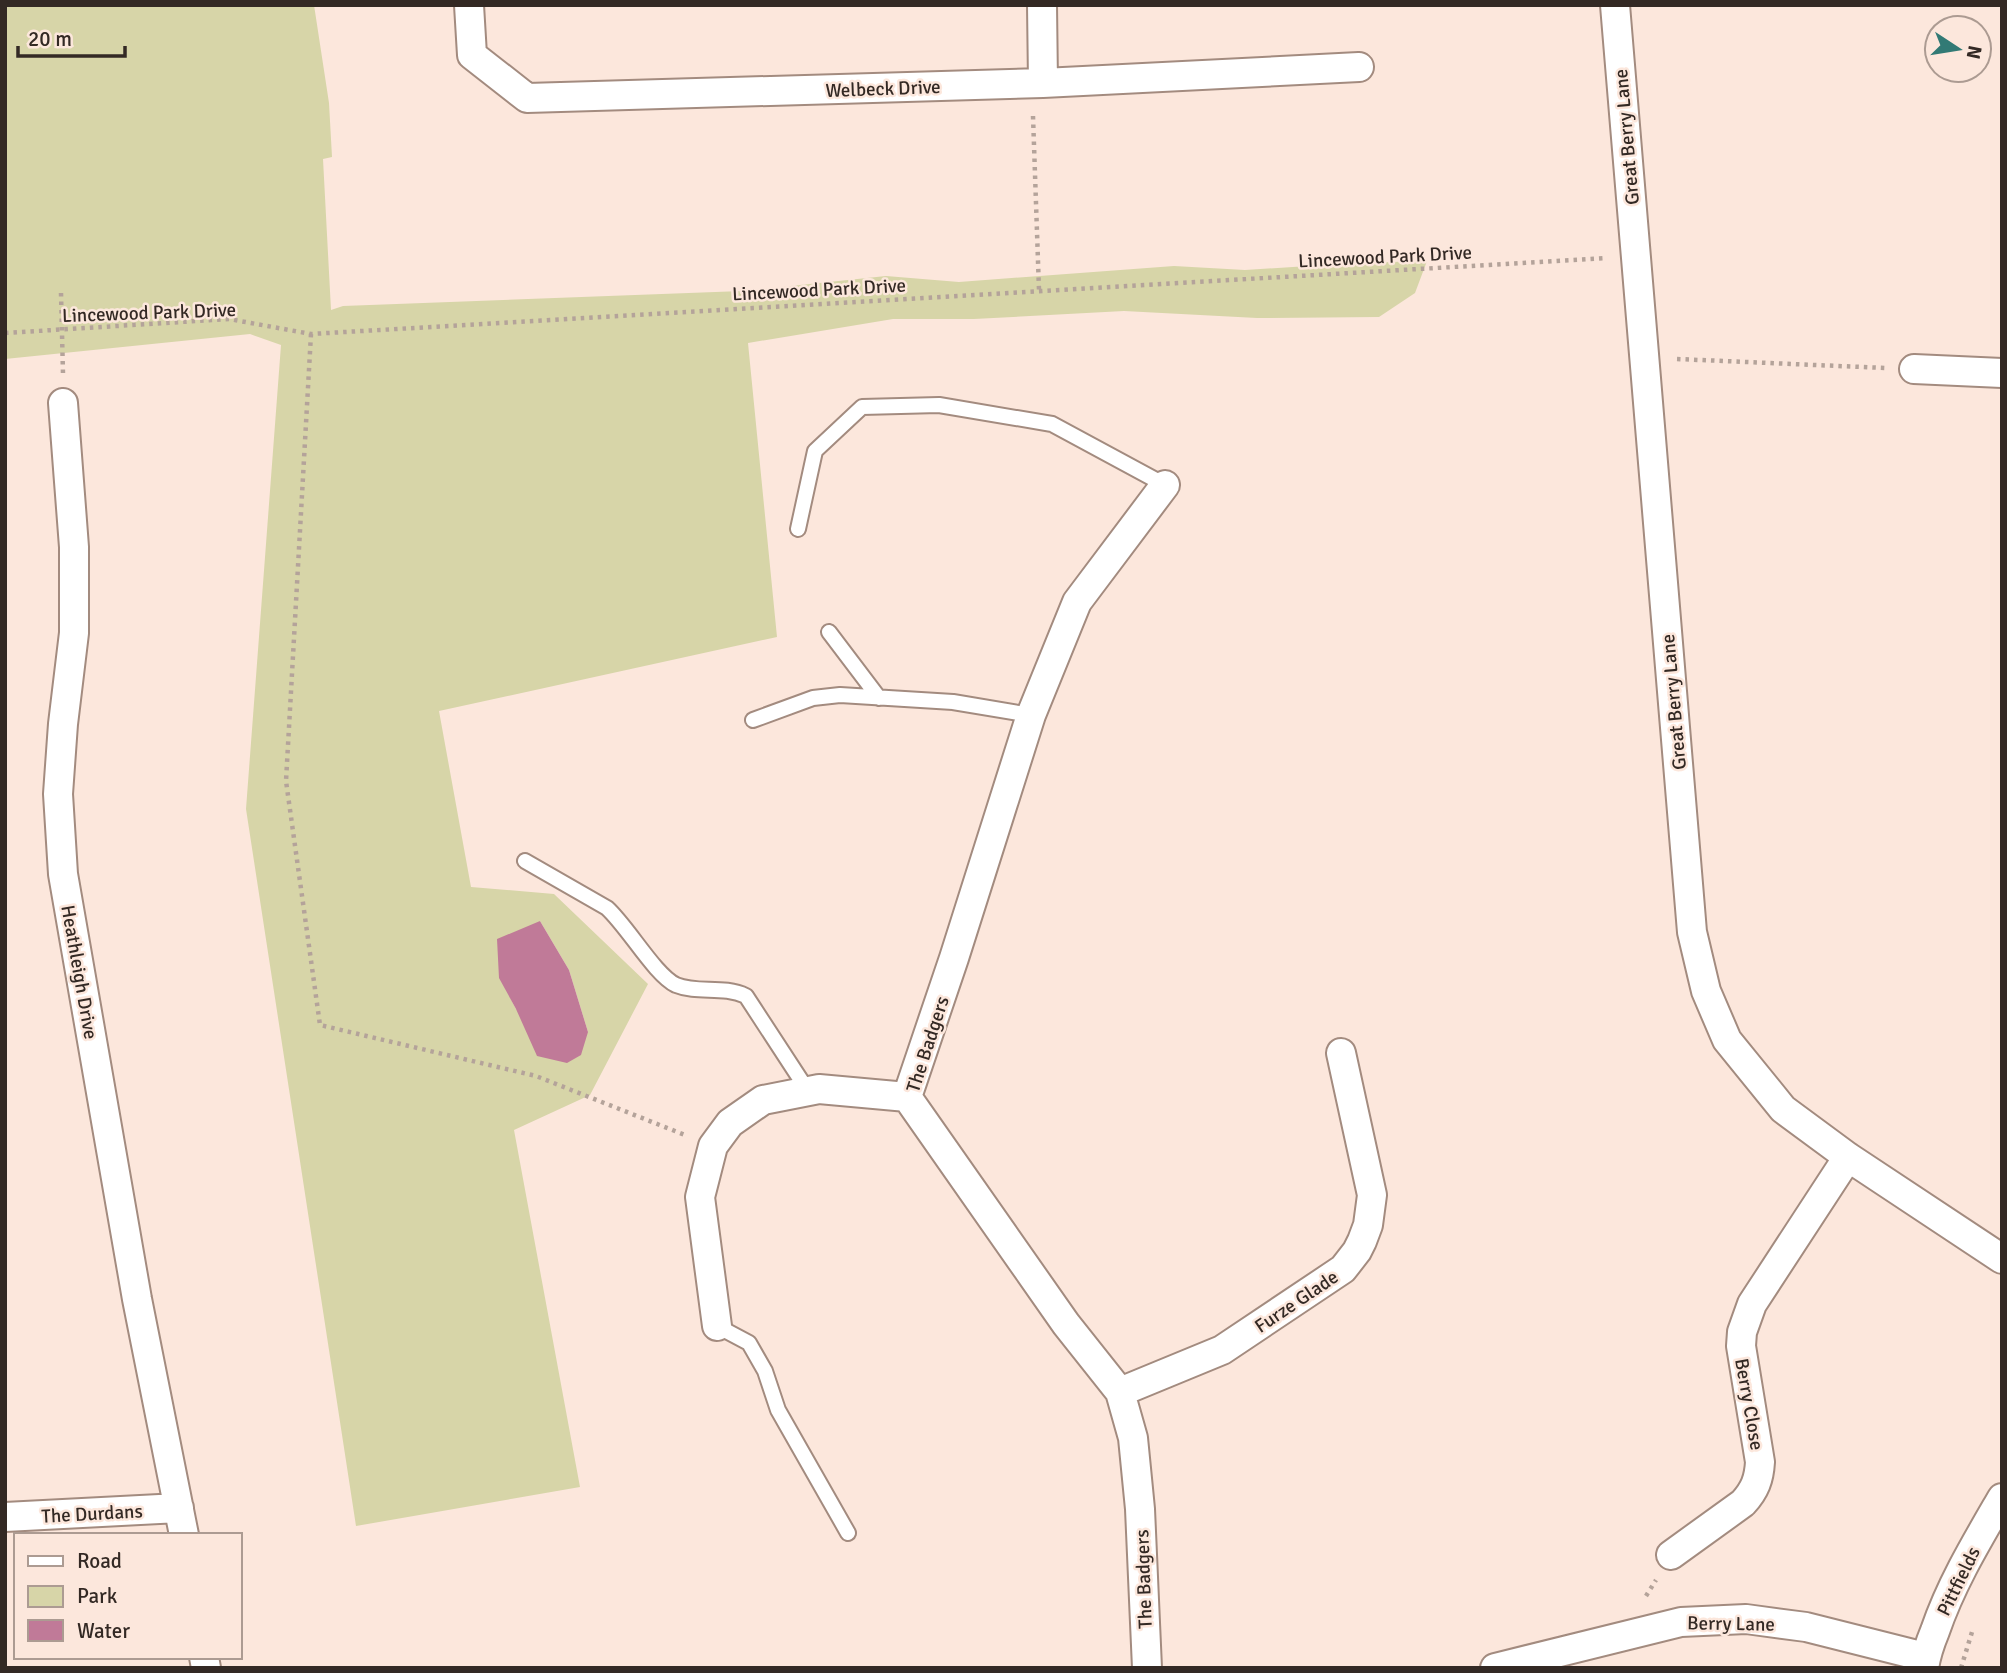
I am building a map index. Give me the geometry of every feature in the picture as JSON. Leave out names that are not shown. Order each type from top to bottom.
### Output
[{"type":"street","name":"Welbeck Drive","points":[[469,5],[472,55],[527,98],[1037,83],[1359,67]]},
{"type":"street","points":[[1037,83],[1042,5]]},
{"type":"street","name":"Great Berry Lane","points":[[1615,5],[1692,932],[1706,991],[1727,1040],[1783,1109],[1847,1157],[2002,1259]]},
{"type":"street","points":[[1914,369],[2002,373]]},
{"type":"street","name":"Heathleigh Drive","points":[[63,403],[74,547],[74,633],[58,794],[62,874],[136,1299],[181,1521]]},
{"type":"street","name":"The Badgers","points":[[1147,1668],[1140,1509],[1133,1438],[1120,1392],[1066,1324],[907,1097],[1031,715],[1077,602],[1165,485]]},
{"type":"street","name":"Furze Glade","points":[[1120,1392],[1222,1350],[1343,1269],[1357,1251],[1368,1225],[1372,1195],[1341,1054]]},
{"type":"street","points":[[717,1326],[700,1197],[712,1146],[730,1123],[763,1100],[819,1089],[907,1097]]},
{"type":"street","name":"Berry Close","points":[[1671,1555],[1743,1503],[1752,1493],[1760,1462],[1741,1346],[1744,1325],[1752,1304],[1847,1157]]},
{"type":"street","name":"Pittfields","points":[[1925,1662],[1940,1617],[1963,1566],[2002,1498]]},
{"type":"street","name":"The Durdans","points":[[5,1517],[181,1521]]},
{"type":"street","name":"Berry Lane","points":[[1495,1668],[1681,1622],[1745,1619],[1806,1627],[1925,1662]]},
{"type":"lane","points":[[798,529],[815,451],[862,407],[939,405],[1052,424],[1165,485]]},
{"type":"lane","points":[[829,632],[879,698]]},
{"type":"lane","points":[[753,720],[813,698],[840,695],[953,702],[1031,715]]},
{"type":"lane","points":[[525,861],[607,908],[664,976],[677,985],[734,990],[746,996],[808,1091]]},
{"type":"lane","points":[[717,1326],[749,1343],[765,1371],[778,1410],[848,1533]]},
{"type":"path","points":[[1037,83],[1040,290]]},
{"type":"path","name":"Lincewood Park Drive","points":[[5,333],[229,319],[311,334],[1635,256]]},
{"type":"path","points":[[61,293],[63,403]]},
{"type":"path","points":[[311,334],[286,781],[320,1025],[536,1076],[712,1146]]},
{"type":"path","points":[[1644,362],[1678,358],[1914,369]]},
{"type":"green space","points":[[5,5],[314,5],[329,103],[332,157],[323,159],[331,310],[343,306],[742,291],[886,276],[959,282],[1174,266],[1245,270],[1427,261],[1415,293],[1379,317],[1257,318],[1124,311],[974,319],[893,319],[748,343],[777,637],[439,711],[471,887],[554,894],[648,984],[590,1095],[514,1130],[580,1487],[356,1526],[246,809],[281,345],[250,334],[5,359]],"holes":[[[540,921],[569,970],[588,1032],[516,1009],[500,978]]]},
{"type":"water","points":[[540,921],[569,970],[588,1032],[581,1055],[567,1063],[537,1056],[499,978],[497,939]]}]
